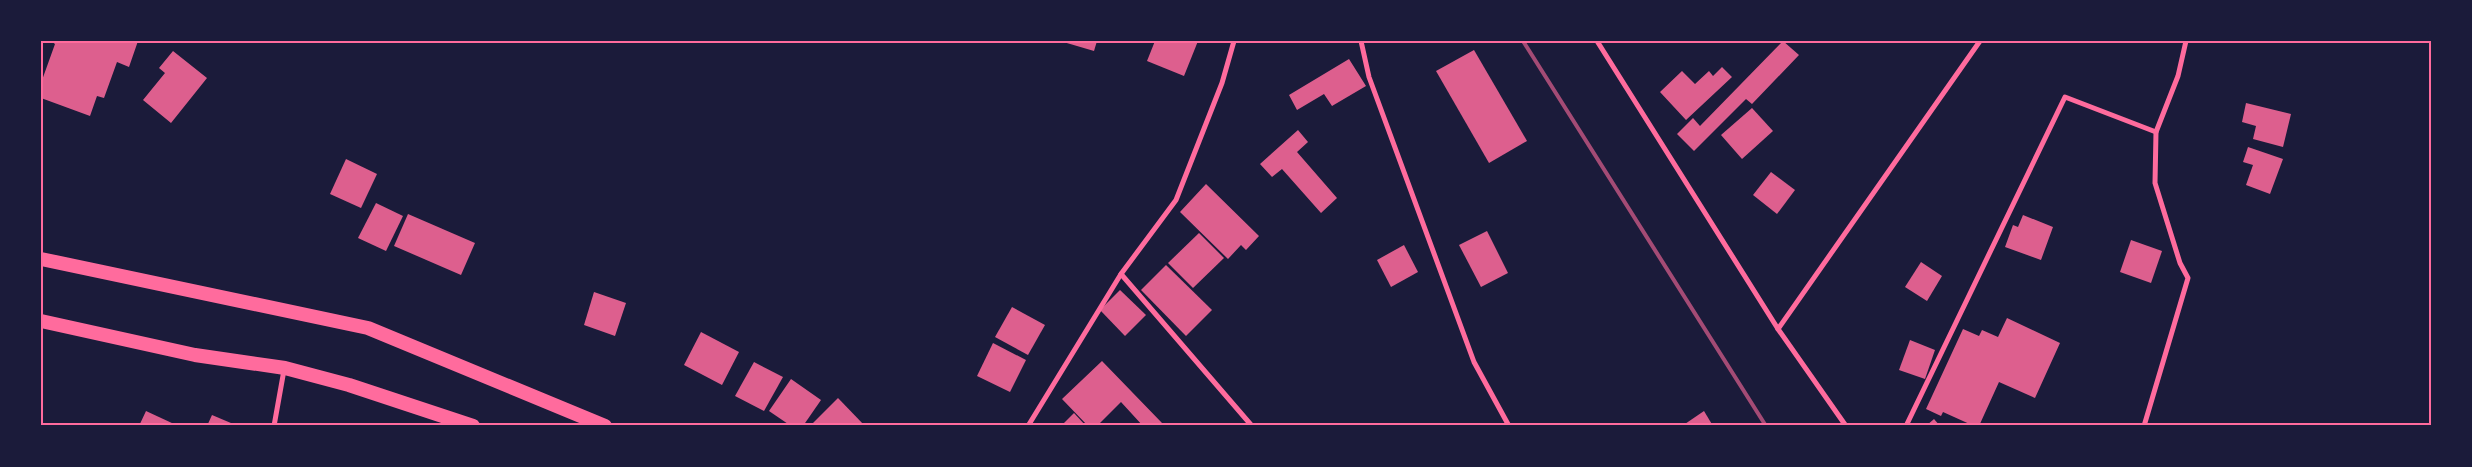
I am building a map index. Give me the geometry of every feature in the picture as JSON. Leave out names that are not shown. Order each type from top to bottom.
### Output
[{"type":"highway","points":[[41,258],[368,328],[606,426]]},
{"type":"highway","points":[[41,321],[195,355],[285,368],[349,385],[473,426]]},
{"type":"street","points":[[1028,426],[1120,274],[1176,200],[1222,83],[1234,41]]},
{"type":"street","points":[[1361,41],[1369,77],[1474,362],[1510,426]]},
{"type":"street","points":[[1597,41],[1778,329],[1846,426]]},
{"type":"street","points":[[1778,329],[1980,41]]},
{"type":"street","points":[[2144,426],[2188,278],[2180,263],[2155,183],[2156,132],[2178,76],[2186,41]]},
{"type":"street","points":[[1906,426],[2065,97],[2156,132]]},
{"type":"street","points":[[1120,274],[1252,426]]},
{"type":"street","points":[[274,426],[285,368]]},
{"type":"building","points":[[51,41],[138,41],[129,67],[117,62],[104,98],[97,96],[90,116],[41,98],[41,83],[55,44]]},
{"type":"building","points":[[1060,41],[1097,41],[1094,51]]},
{"type":"building","points":[[1155,41],[1198,41],[1184,76],[1147,61]]},
{"type":"building","points":[[1783,41],[1799,55],[1752,104],[1746,99],[1694,151],[1677,134],[1693,118],[1700,126]]},
{"type":"building","points":[[1474,50],[1527,141],[1489,163],[1436,71]]},
{"type":"building","points":[[173,51],[207,78],[171,123],[143,100],[165,73],[159,68]]},
{"type":"building","points":[[1349,59],[1366,86],[1332,106],[1324,94],[1297,110],[1289,95]]},
{"type":"building","points":[[1722,67],[1732,77],[1686,120],[1660,92],[1682,71],[1695,84],[1709,71],[1713,76]]},
{"type":"building","points":[[2246,103],[2291,114],[2283,147],[2253,139],[2256,126],[2242,122]]},
{"type":"building","points":[[1752,108],[1773,131],[1742,159],[1721,135]]},
{"type":"building","points":[[1298,130],[1308,142],[1297,152],[1337,198],[1321,213],[1282,169],[1272,177],[1260,164]]},
{"type":"building","points":[[2248,147],[2283,159],[2270,194],[2246,185],[2253,165],[2243,162]]},
{"type":"building","points":[[346,159],[377,174],[361,208],[330,194]]},
{"type":"building","points":[[1771,172],[1795,190],[1777,214],[1753,195]]},
{"type":"building","points":[[1206,184],[1259,236],[1246,250],[1241,245],[1228,259],[1180,212]]},
{"type":"building","points":[[376,203],[403,216],[386,251],[358,238]]},
{"type":"building","points":[[408,214],[475,243],[461,275],[394,246]]},
{"type":"building","points":[[2023,215],[2053,227],[2041,260],[2005,247],[2013,225],[2018,227]]},
{"type":"building","points":[[1487,231],[1508,273],[1481,287],[1459,245]]},
{"type":"building","points":[[1199,233],[1224,258],[1193,288],[1168,263]]},
{"type":"building","points":[[2131,240],[2162,251],[2151,283],[2120,272]]},
{"type":"building","points":[[1404,245],[1418,272],[1391,287],[1377,260]]},
{"type":"building","points":[[1921,262],[1942,276],[1927,301],[1905,287]]},
{"type":"building","points":[[1166,265],[1212,310],[1186,336],[1141,290]]},
{"type":"building","points":[[1120,290],[1146,315],[1125,336],[1100,310]]},
{"type":"building","points":[[594,292],[626,303],[615,336],[584,325]]},
{"type":"building","points":[[1012,307],[1045,325],[1028,355],[995,337]]},
{"type":"building","points":[[2007,318],[2060,343],[2035,398],[1999,382],[1979,426],[1974,426],[1943,412],[1941,416],[1926,409],[1963,329],[1979,336],[1982,330],[1998,337]]},
{"type":"building","points":[[701,332],[739,352],[722,385],[684,365]]},
{"type":"building","points":[[1910,340],[1935,350],[1925,379],[1899,370]]},
{"type":"building","points":[[993,343],[1026,360],[1010,392],[977,376]]},
{"type":"building","points":[[1102,361],[1162,423],[1160,426],[1143,426],[1121,402],[1097,426],[1088,426],[1062,399]]},
{"type":"building","points":[[754,362],[783,377],[764,411],[735,396]]},
{"type":"building","points":[[791,379],[821,400],[803,426],[791,426],[769,411]]},
{"type":"building","points":[[838,398],[865,426],[810,426]]},
{"type":"building","points":[[146,411],[174,424],[173,426],[139,426]]},
{"type":"building","points":[[1704,411],[1713,426],[1682,426]]},
{"type":"building","points":[[1074,413],[1086,426],[1061,426]]},
{"type":"building","points":[[212,415],[238,426],[207,426]]},
{"type":"building","points":[[1934,419],[1940,426],[1926,426]]},
{"type":"railway","points":[[1523,41],[1766,426]]}]
